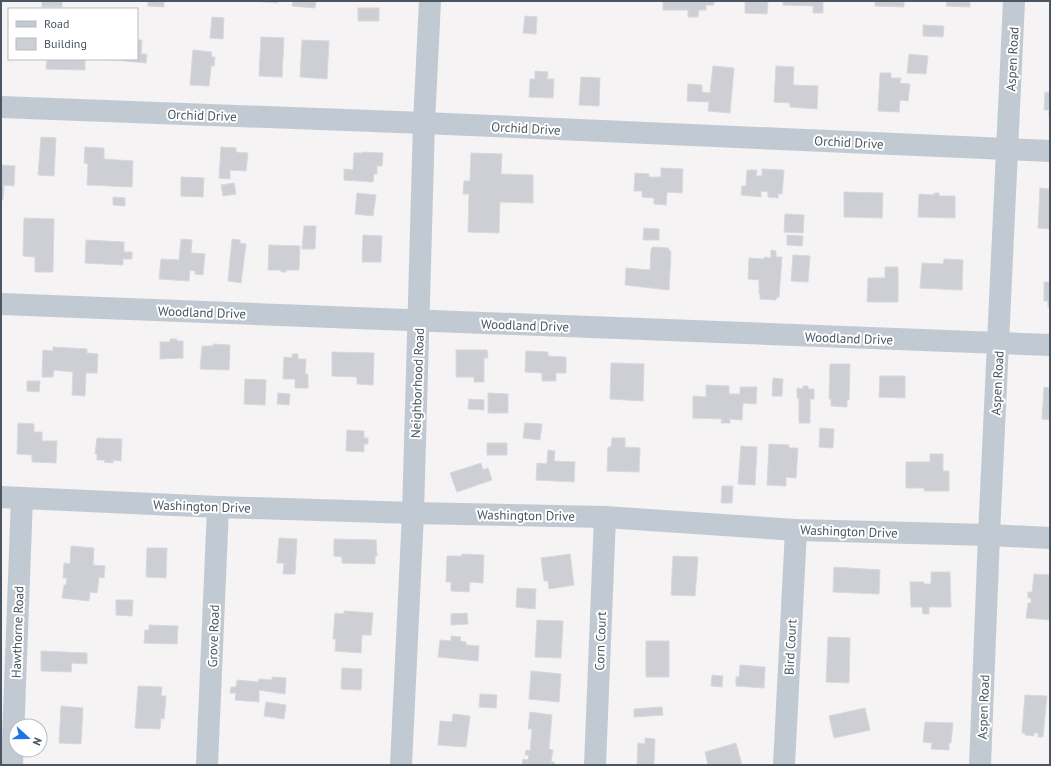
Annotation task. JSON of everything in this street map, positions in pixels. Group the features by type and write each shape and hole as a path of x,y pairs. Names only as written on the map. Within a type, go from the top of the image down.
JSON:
{"street":[{"name":"Neighborhood Road","path":"401,765 413,513 424,123 430,1"},
{"name":"Aspen Road","path":"980,765 989,534 1014,1"},
{"name":"Orchid Drive","path":"1,107 424,123 1050,151"},
{"name":"Woodland Drive","path":"1,304 1050,346"},
{"name":"Washington Drive","path":"1,497 218,507 413,513 605,516 796,530 989,534 1050,538"},
{"name":"Hawthorne Road","path":"12,765 22,498"},
{"name":"Grove Road","path":"207,765 218,507"},
{"name":"Corn Court","path":"595,765 605,516"},
{"name":"Bird Court","path":"784,765 796,530"}],"building":[{"path":"42,1 62,1 62,7 42,7"},
{"path":"148,1 164,1 164,7 148,6"},
{"path":"251,1 278,1 278,3"},
{"path":"293,1 316,1 315,8 292,6"},
{"path":"663,1 714,1 714,5 706,5 706,10 699,10 698,17 688,17 688,10 663,10"},
{"path":"745,1 768,1 767,14 745,13"},
{"path":"783,1 823,1 823,13 813,13 813,6 783,5"},
{"path":"875,1 904,1 904,7 875,6"},
{"path":"947,1 970,1 970,7 946,6"},
{"path":"358,8 379,8 379,21 358,21"},
{"path":"525,16 537,17 536,34 523,33"},
{"path":"212,17 224,18 223,39 210,38"},
{"path":"923,25 944,26 943,37 923,36"},
{"path":"261,37 284,38 282,77 259,76"},
{"path":"138,40 142,40 141,54 147,54 146,63 115,60 138,60"},
{"path":"302,40 329,41 327,79 300,77"},
{"path":"193,50 212,52 211,57 215,57 214,66 211,66 209,86 190,85"},
{"path":"909,54 928,56 926,74 907,73"},
{"path":"47,60 85,60 85,70 46,69"},
{"path":"713,66 734,68 730,113 708,111 709,102 687,101 688,84 702,85 702,92 710,93"},
{"path":"776,66 794,67 793,85 818,86 817,109 790,107 790,103 774,102"},
{"path":"535,71 548,72 547,79 554,79 553,98 529,97 530,79 535,79"},
{"path":"880,73 891,73 891,78 901,78 900,83 910,84 908,101 900,100 899,112 878,111"},
{"path":"581,77 600,78 599,106 579,105"},
{"path":"1045,92 1050,93 1050,118 1049,110 1044,110"},
{"path":"41,137 56,138 54,176 38,175"},
{"path":"85,147 104,148 104,159 133,161 132,187 87,185 88,164 84,163"},
{"path":"221,147 236,148 236,152 248,153 246,171 230,170 230,179 219,178"},
{"path":"354,153 383,153 382,166 377,166 377,174 374,174 373,182 344,180 344,169 353,170"},
{"path":"471,153 502,154 501,174 533,175 533,203 500,202 499,233 468,232 469,194 463,194 464,181 470,181"},
{"path":"1,165 15,166 14,186 4,185 3,200 1,200"},
{"path":"661,168 683,169 682,193 667,192 666,205 654,204 654,198 642,197 642,191 634,191 635,173 649,174 649,177 661,177"},
{"path":"762,169 784,170 782,194 778,194 778,198 768,197 768,192 761,191 761,197 741,195 742,186 746,186 747,170 757,170 756,176 762,176"},
{"path":"181,177 204,178 203,197 181,196"},
{"path":"234,183 236,194 223,196 221,185"},
{"path":"1040,188 1050,189 1050,229 1038,228"},
{"path":"844,192 883,193 882,218 844,217"},
{"path":"357,193 376,195 373,216 355,214"},
{"path":"934,193 939,193 939,196 955,196 955,218 918,217 919,194 934,195"},
{"path":"113,197 125,198 125,206 113,205"},
{"path":"785,214 804,215 803,233 784,232"},
{"path":"24,218 54,219 53,272 35,272 35,257 23,256"},
{"path":"304,226 316,226 315,249 302,249"},
{"path":"644,228 659,229 659,240 643,240"},
{"path":"363,235 382,236 381,262 362,262"},
{"path":"787,235 803,236 802,246 787,245"},
{"path":"181,239 192,240 191,253 205,254 203,275 195,274 195,271 190,270 189,281 159,279 161,259 179,260"},
{"path":"232,239 240,240 240,243 246,244 241,283 228,281"},
{"path":"86,240 124,242 124,252 132,252 132,259 123,259 123,265 85,263"},
{"path":"269,245 300,246 299,270 286,270 286,272 281,272 281,270 268,270"},
{"path":"653,247 668,248 671,252 669,290 625,285 626,268 650,270 651,249"},
{"path":"771,250 776,251 776,257 782,257 779,297 777,297 776,300 760,299 759,280 748,279 749,258 771,258"},
{"path":"793,255 810,256 808,282 791,281"},
{"path":"944,259 963,260 962,290 920,288 922,263 943,264"},
{"path":"885,267 898,267 898,302 867,302 868,278 885,278"},
{"path":"1044,282 1050,282 1050,307 1048,307 1048,301 1044,301"},
{"path":"170,339 183,341 183,358 160,359 160,342 170,342"},
{"path":"213,344 230,345 229,370 200,369 202,346 213,346"},
{"path":"53,347 87,349 87,353 98,354 97,373 86,373 85,396 72,395 73,372 54,370 53,377 42,377 43,350 53,351"},
{"path":"456,350 487,350 488,358 484,358 484,382 474,382 474,377 456,377"},
{"path":"526,351 548,352 548,356 566,357 566,373 556,373 556,381 542,381 542,373 525,372"},
{"path":"332,352 374,353 373,385 357,384 357,377 332,376"},
{"path":"292,354 298,354 298,359 306,359 305,374 308,374 308,388 295,388 295,379 283,379 284,357 292,358"},
{"path":"611,363 644,364 643,401 610,399"},
{"path":"830,364 850,364 849,400 847,400 847,407 831,406 831,399 829,399"},
{"path":"880,376 905,376 905,398 879,397"},
{"path":"773,378 783,379 782,396 772,396"},
{"path":"245,379 266,380 265,405 244,404"},
{"path":"27,381 40,381 39,392 27,391"},
{"path":"706,385 729,386 729,394 740,394 740,387 757,387 756,404 743,403 742,420 730,419 730,423 721,423 722,419 693,418 693,396 706,397"},
{"path":"803,386 808,386 808,389 814,389 814,399 810,399 810,423 799,423 799,398 797,398 797,388 803,389"},
{"path":"1044,387 1050,388 1050,420 1042,419"},
{"path":"278,393 290,394 289,405 277,404"},
{"path":"488,393 508,394 508,413 488,413"},
{"path":"469,399 484,400 484,410 468,409"},
{"path":"18,423 34,424 34,432 42,432 42,441 57,441 56,463 32,462 32,455 17,454"},
{"path":"525,423 542,424 540,440 523,438"},
{"path":"820,428 834,429 833,448 819,447"},
{"path":"347,430 364,431 364,438 368,438 368,444 364,444 364,452 346,451"},
{"path":"97,438 122,439 121,461 113,460 113,463 104,462 105,460 97,460 97,454 95,454"},
{"path":"612,438 625,438 625,447 640,448 639,472 607,471 608,447 611,447"},
{"path":"487,443 507,443 507,455 487,455"},
{"path":"769,444 789,445 789,448 798,448 796,478 786,477 786,486 767,485"},
{"path":"741,446 757,447 755,485 738,484"},
{"path":"548,450 555,451 554,461 575,462 574,482 536,480 537,463 547,464"},
{"path":"930,454 943,454 943,471 949,471 949,491 924,491 924,488 906,488 906,462 930,462"},
{"path":"481,463 483,470 488,468 492,480 457,492 450,473"},
{"path":"722,486 733,486 732,503 721,503"},
{"path":"279,538 297,539 295,574 283,574 284,563 277,563"},
{"path":"334,539 376,540 377,556 375,556 375,564 342,563 342,557 334,556"},
{"path":"71,546 94,548 93,565 105,566 104,578 99,577 97,593 90,592 89,601 62,598 64,585 66,585 67,578 63,578 64,563 70,564"},
{"path":"147,548 167,548 166,578 146,577"},
{"path":"462,554 484,555 483,583 470,582 469,592 451,591 451,582 446,582 447,556 462,556"},
{"path":"570,554 574,585 549,589 548,581 544,581 541,558"},
{"path":"673,556 698,557 695,596 671,595"},
{"path":"834,567 880,570 879,594 833,592"},
{"path":"931,572 950,572 951,607 929,607 929,614 923,614 922,607 911,607 910,582 924,582 924,584 931,584"},
{"path":"1034,574 1050,575 1050,620 1026,618 1028,603 1031,603 1031,598 1028,598 1028,592 1032,592"},
{"path":"517,588 536,589 535,609 516,607"},
{"path":"116,600 133,600 132,616 116,615"},
{"path":"344,611 373,613 371,635 362,635 361,653 335,651 336,639 333,639 335,613 344,614"},
{"path":"467,613 468,624 451,625 451,614"},
{"path":"537,620 563,621 561,658 535,657"},
{"path":"149,625 178,626 177,644 144,643 145,630 149,630"},
{"path":"451,636 461,637 460,641 466,642 466,645 479,646 478,661 438,657 440,640 451,641"},
{"path":"828,637 850,638 849,683 826,682"},
{"path":"646,641 669,641 669,677 646,677"},
{"path":"41,651 87,653 87,664 72,663 71,672 41,671"},
{"path":"740,665 765,667 764,688 736,686 736,677 739,677"},
{"path":"342,668 362,669 361,690 341,689"},
{"path":"531,671 561,674 559,702 529,699"},
{"path":"712,675 723,676 722,687 711,686"},
{"path":"272,677 286,678 285,694 259,690 259,702 235,700 236,693 230,693 231,687 236,687 237,680 258,682 259,679 272,680"},
{"path":"138,686 162,687 161,696 166,696 164,719 161,718 160,729 135,728"},
{"path":"480,694 497,695 496,708 479,707"},
{"path":"1025,695 1047,696 1043,737 1038,737 1038,733 1034,733 1034,736 1025,735 1025,733 1022,733"},
{"path":"266,702 286,705 284,719 264,716"},
{"path":"61,706 83,708 81,744 59,743"},
{"path":"662,707 663,715 634,717 634,709"},
{"path":"865,708 870,730 834,738 829,716"},
{"path":"530,712 552,715 549,749 553,750 551,762 555,762 554,765 522,765 523,759 528,760 529,755 525,755 526,750 530,751 532,729 528,729"},
{"path":"453,714 470,716 466,747 438,745 440,721 452,722"},
{"path":"925,722 953,723 949,750 931,749 932,743 923,742"},
{"path":"645,738 655,739 654,765 637,765 638,743 645,744"},
{"path":"736,743 742,765 708,765 705,752"}]}
